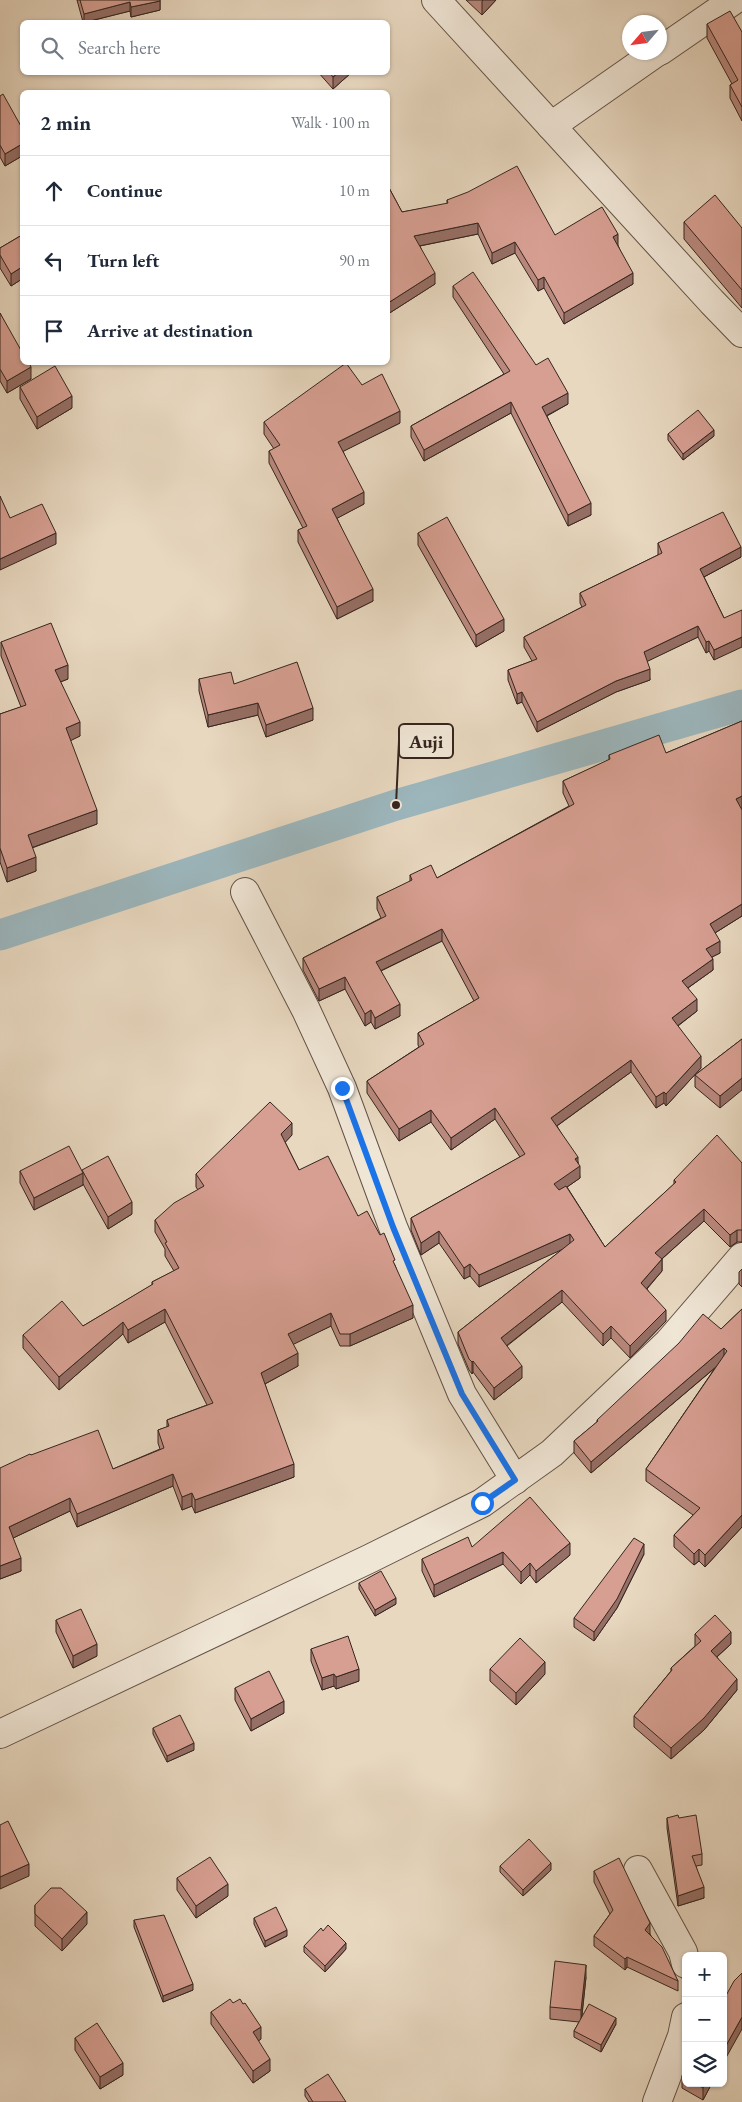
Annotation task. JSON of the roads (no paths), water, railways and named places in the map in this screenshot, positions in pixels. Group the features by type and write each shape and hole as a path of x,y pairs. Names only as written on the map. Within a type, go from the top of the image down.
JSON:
{"street":[{"path":"436,0 742,333"},
{"path":"667,46 734,0"},
{"path":"551,126 646,60"},
{"path":"245,892 306,1010 342,1088 393,1227 462,1394 515,1480"},
{"path":"0,1734 387,1551 482,1503 552,1453 668,1343 742,1257"},
{"path":"638,1870 684,1952"},
{"path":"657,2102 682,2036"}],"waterway":[{"path":"0,935 396,805 742,705"}],"place":[{"name":"Auji","path":"396,805"}]}
